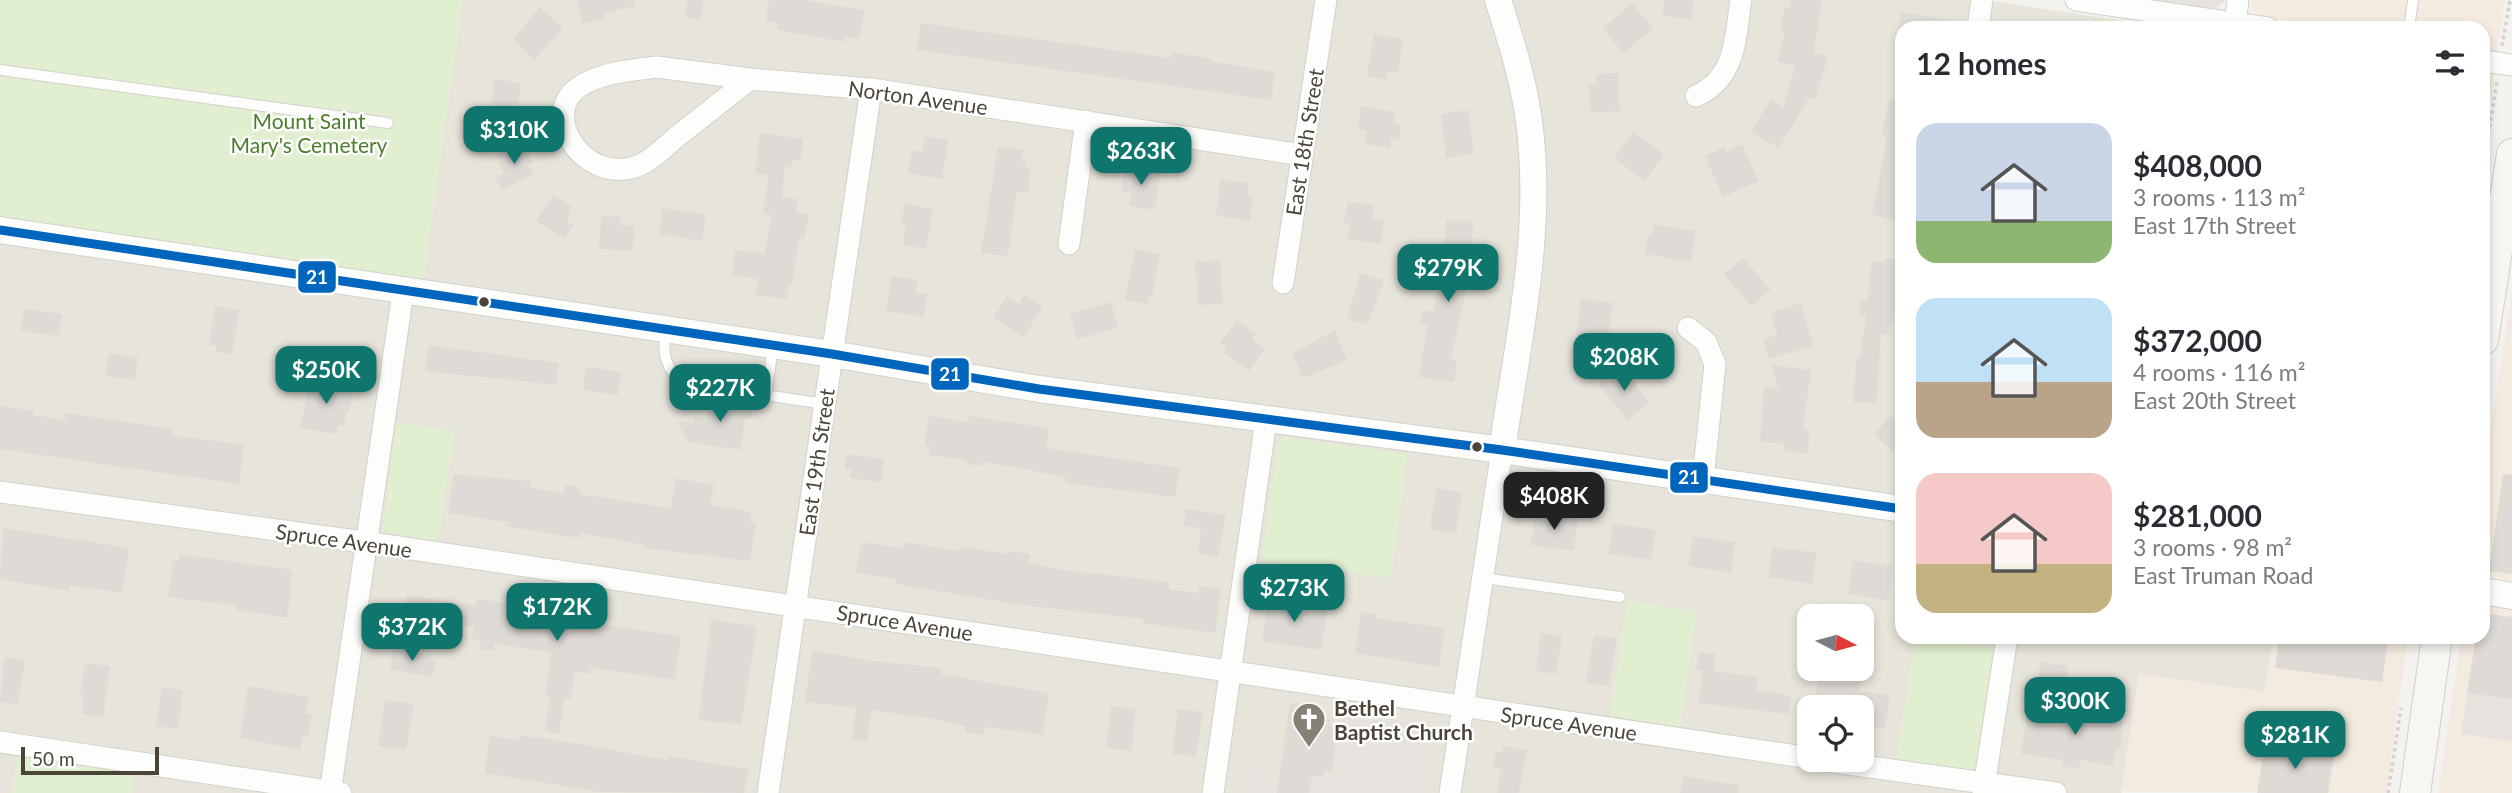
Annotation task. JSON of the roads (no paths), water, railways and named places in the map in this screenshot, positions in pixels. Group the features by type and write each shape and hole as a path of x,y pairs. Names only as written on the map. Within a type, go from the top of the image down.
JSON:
{"main road":[{"path":"2490,298 2508,202 2512,154"},
{"path":"2415,793 2436,644"}],"street":[{"name":"East 18th Street","path":"1283,283 1326,0"},
{"path":"1450,793 1529,265 1534,212 1528,116 1516,55 1497,0"},
{"path":"1696,96 1715,86 1726,74 1731,61 1741,0"},
{"path":"1979,21 1982,0"},
{"path":"2076,0 2221,21"},
{"path":"2235,21 2238,0"},
{"path":"2490,62 2512,65"},
{"name":"Norton Avenue","path":"750,79 644,163 619,170 603,169 576,149 567,134 566,103 574,91 623,71 657,67 750,79 871,89 1301,155"},
{"name":"East 19th Street","path":"768,793 871,89"},
{"path":"1069,244 1086,121"},
{"path":"0,230 832,354 1040,389 1502,450 1895,508"},
{"path":"0,742 334,792 403,292"},
{"path":"1688,328 1706,342 1715,364 1703,478"},
{"path":"1213,793 1266,420"},
{"name":"Spruce Avenue","path":"0,492 367,542 1797,756"},
{"path":"2490,592 2512,596"},
{"path":"1983,788 2006,644"},
{"path":"1874,769 1983,788 2056,793"}],"lane":[{"path":"2410,21 2413,0"},
{"path":"0,70 388,123"},
{"path":"665,330 663,356 670,371 684,383 825,404"},
{"path":"766,396 773,346"},
{"path":"1483,578 1620,597"}],"place":[{"name":"Bethel Baptist Church","path":"1309,749"}],"park label":[{"name":"Mount Saint Mary's Cemetery","path":"309,132"}]}
